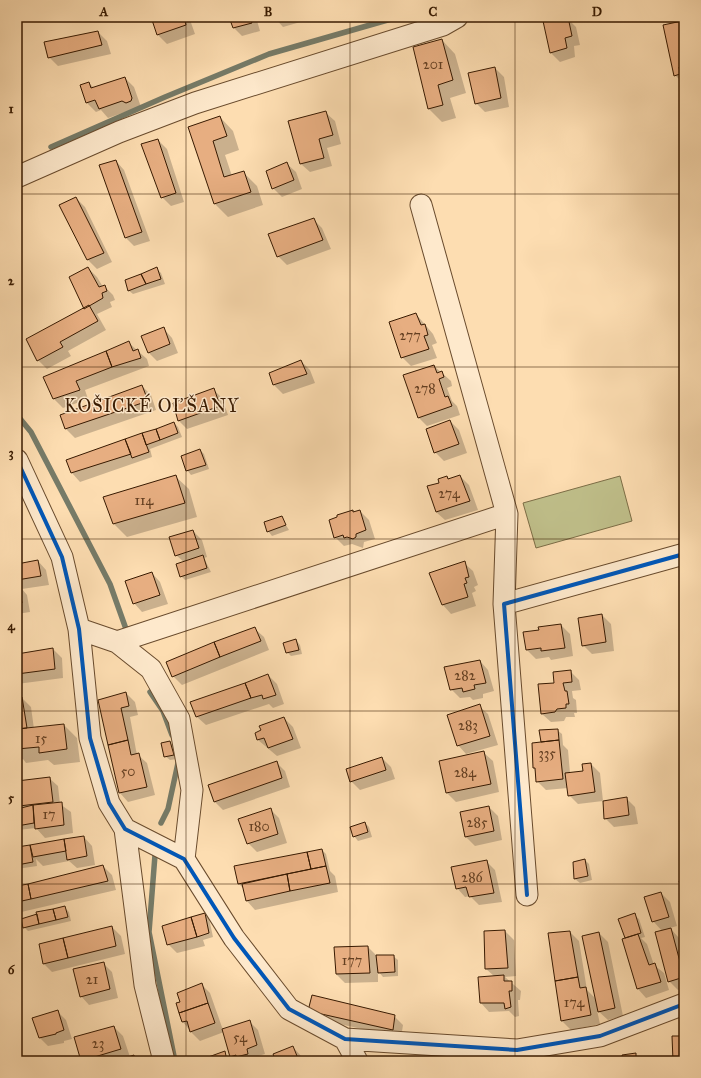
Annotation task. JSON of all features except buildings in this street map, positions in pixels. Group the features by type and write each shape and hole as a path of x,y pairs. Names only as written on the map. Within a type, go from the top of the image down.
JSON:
{"street":[{"path":"17,177 119,132 195,103 443,25 457,17"},
{"path":"421,205 507,514 504,604 526,895"},
{"path":"17,460 62,557 79,629 90,738 109,803 125,829 145,985 164,1061"},
{"path":"117,642 507,514"},
{"path":"504,604 684,554"},
{"path":"79,629 117,642 150,669 178,719 192,790 184,859"},
{"path":"125,829 184,859 234,938 289,1009 345,1039 517,1050 600,1036 684,1004"},
{"path":"345,1039 357,1061"}],"green space":[{"path":"620,476 632,521 536,548 523,503"}],"waterway":[{"path":"51,147 165,97 269,54 398,17"},
{"path":"17,415 31,432 110,584 126,629"},
{"path":"150,692 163,711 172,735"},
{"path":"161,823 168,809 178,763"},
{"path":"155,855 149,932 175,1061"}],"cycle path":[{"path":"17,460 62,557 79,629 90,738 109,803 125,829 184,859 234,938 289,1009 345,1039 517,1050 600,1036 684,1004"},
{"path":"527,895 504,604 684,554"}],"district":[{"name":"KOŠICKÉ OĽŠANY","path":"152,406"}]}
